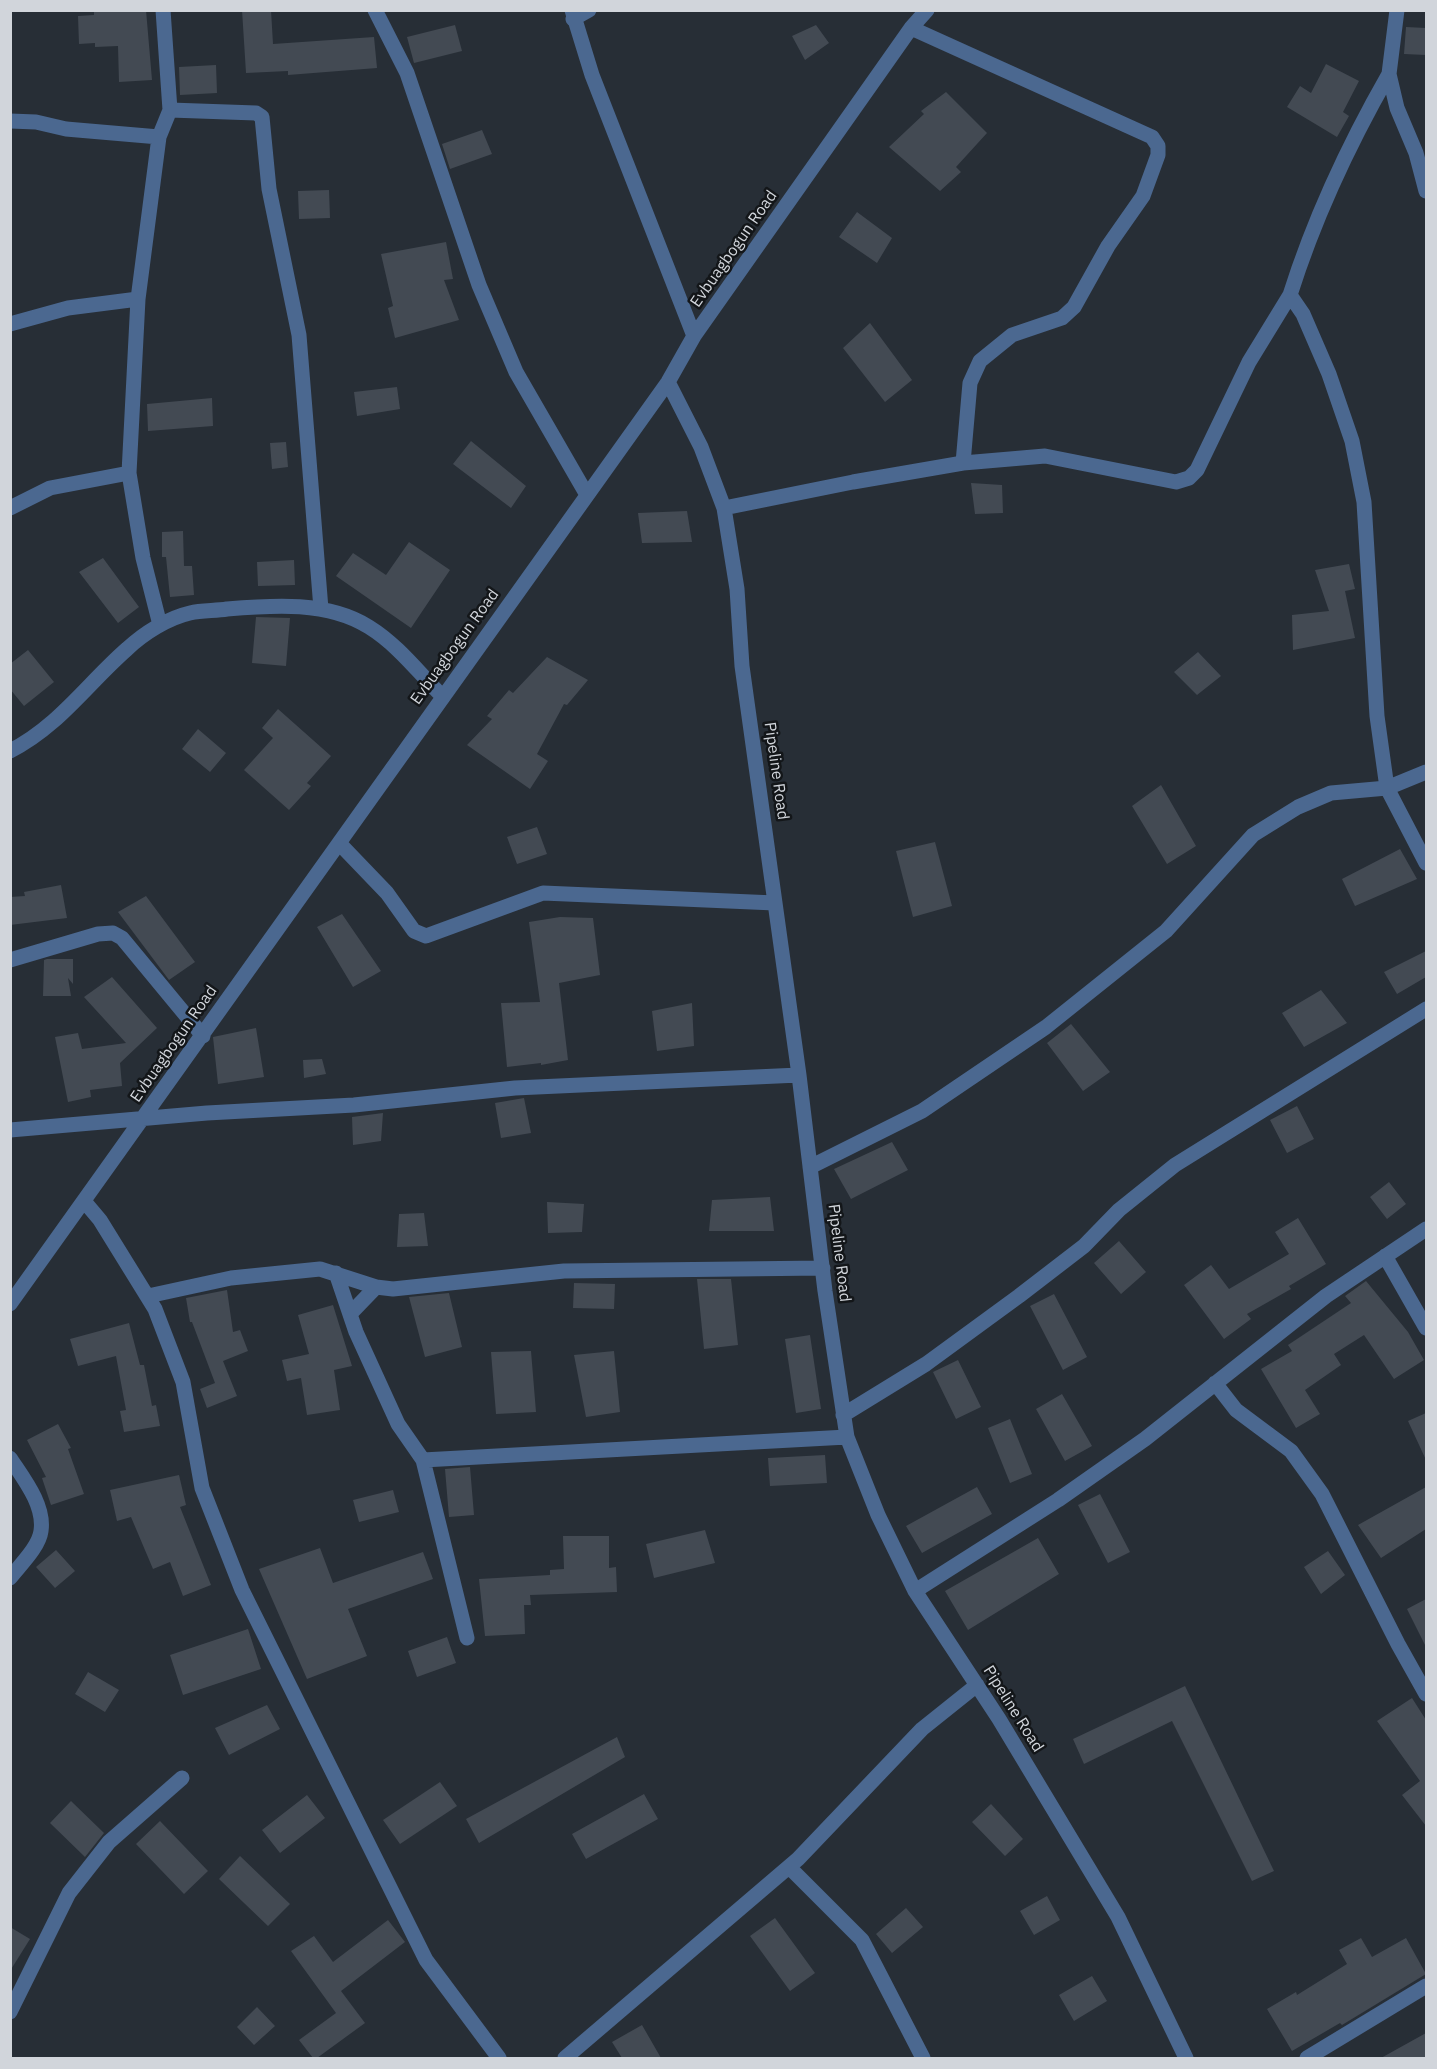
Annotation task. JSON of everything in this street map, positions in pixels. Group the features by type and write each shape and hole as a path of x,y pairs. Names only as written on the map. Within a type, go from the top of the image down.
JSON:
{"street":[{"path":"160,625 143,558 129,473 138,299 159,137 170,110 163,10"},
{"path":"375,10 406,73 479,285 516,372 587,495"},
{"path":"590,10 573,15 592,75 694,336"},
{"name":"Evbuagbogun Road","path":"10,1304 668,382 694,336 911,28 927,10"},
{"path":"1397,10 1389,74 1397,108 1416,153 1426,191"},
{"path":"911,28 1152,137 1158,146 1158,155 1143,196 1108,246 1074,307 1062,318 1012,335 980,361 970,382 963,463"},
{"path":"724,508 963,463 1045,456 1176,482 1189,478 1197,470 1249,362 1290,295 1300,260 1361,123 1389,74"},
{"path":"170,110 256,113 262,117 269,189 300,335 321,609"},
{"path":"10,121 36,122 66,129 159,137"},
{"path":"1290,295 1303,314 1329,374 1352,441 1364,502 1377,716 1387,788 1426,863"},
{"path":"10,324 68,308 138,299"},
{"name":"Pipeline Road","path":"668,382 701,447 724,508 737,590 742,666 847,1437 878,1515 915,1591 977,1685 1118,1917 1186,2058"},
{"path":"10,508 50,488 129,473"},
{"path":"10,751 70,708 128,648 160,625 190,613 267,606 321,609 368,626 392,645 442,696"},
{"path":"810,1167 922,1111 1046,1027 1166,931 1253,836 1298,807 1331,793 1387,788 1426,772"},
{"path":"339,843 387,893 414,932 426,936 543,893 775,903"},
{"path":"10,960 98,933 113,933 122,938 202,1036"},
{"path":"843,1415 926,1365 1019,1296 1084,1246 1119,1210 1174,1166 1426,1009"},
{"path":"10,1130 207,1113 354,1105 515,1088 799,1075"},
{"path":"84,1201 100,1220 156,1309 183,1382 202,1488 242,1590 426,1960 499,2058"},
{"path":"915,1591 1058,1500 1145,1439 1326,1296 1426,1229"},
{"path":"1385,1256 1426,1328"},
{"path":"147,1296 231,1278 320,1269 376,1287 424,1286 564,1271 823,1268"},
{"path":"336,1273 350,1314 398,1424 423,1460 467,1638"},
{"path":"350,1314 376,1287"},
{"path":"1215,1383 1236,1410 1291,1450 1322,1494 1426,1694"},
{"path":"423,1460 847,1437"},
{"path":"10,1458 30,1489 39,1510 42,1531 31,1551 10,1578"},
{"path":"565,2058 789,1867 922,1729 977,1685"},
{"path":"10,2012 69,1893 109,1842 182,1778"},
{"path":"789,1867 862,1940 922,2058"},
{"path":"1307,2058 1426,1986"}],"building":[{"path":"94,10 146,10 152,80 119,82 118,46 95,47 95,43 79,44 78,16 94,15"},
{"path":"242,10 271,10 273,44 374,37 377,68 288,75 288,71 246,73"},
{"path":"455,25 462,51 414,63 407,37"},
{"path":"816,25 829,43 805,60 792,36"},
{"path":"1406,27 1426,28 1426,55 1404,54"},
{"path":"1326,64 1359,81 1343,112 1349,116 1337,137 1287,107 1300,86 1311,93"},
{"path":"216,65 217,93 180,95 179,67"},
{"path":"946,92 987,133 956,167 961,172 940,191 889,147 924,114 921,111"},
{"path":"482,130 492,154 450,169 442,144"},
{"path":"329,190 330,218 299,219 298,191"},
{"path":"857,212 892,238 877,263 839,237"},
{"path":"446,242 453,279 444,280 459,320 395,338 388,308 393,306 381,254"},
{"path":"870,323 912,380 885,402 843,348"},
{"path":"397,387 400,409 357,416 354,392"},
{"path":"212,398 213,426 148,431 147,404"},
{"path":"471,441 526,486 511,508 453,464"},
{"path":"286,442 288,467 272,469 270,443"},
{"path":"971,483 1002,485 1003,513 975,514"},
{"path":"687,511 692,542 642,543 638,513"},
{"path":"183,531 184,566 192,566 194,595 170,597 166,557 162,557 162,532"},
{"path":"409,542 450,570 411,628 336,576 353,553 386,575"},
{"path":"103,558 139,607 118,623 79,572"},
{"path":"294,560 295,585 258,586 257,562"},
{"path":"1349,564 1355,589 1345,591 1355,638 1293,650 1292,615 1329,611 1315,570"},
{"path":"256,617 290,618 286,666 252,663"},
{"path":"28,650 54,682 24,706 10,689 10,664"},
{"path":"1198,652 1221,676 1197,695 1174,672"},
{"path":"547,657 588,680 567,705 564,704 537,754 548,761 530,789 467,745 492,719 487,716 509,690 513,693"},
{"path":"278,709 331,756 307,783 311,786 289,810 244,770 273,738 262,728"},
{"path":"198,729 226,753 210,772 182,749"},
{"path":"1161,785 1196,846 1167,864 1132,806"},
{"path":"537,827 547,854 517,864 507,837"},
{"path":"935,842 952,906 913,917 896,851"},
{"path":"1400,849 1417,879 1355,906 1342,879"},
{"path":"61,885 67,918 10,925 10,897 25,896 24,892"},
{"path":"146,896 195,962 169,980 118,912"},
{"path":"342,914 381,971 353,987 317,927"},
{"path":"560,917 593,918 600,975 559,983 568,1060 541,1065 541,1063 507,1067 501,1003 540,1002 529,922"},
{"path":"1426,951 1426,977 1397,994 1384,972"},
{"path":"73,959 73,984 68,978 71,996 43,996 44,960"},
{"path":"112,977 157,1028 120,1063 122,1086 90,1090 91,1097 68,1102 55,1037 78,1033 82,1049 126,1043 84,997"},
{"path":"1321,990 1347,1023 1304,1047 1282,1013"},
{"path":"692,1003 694,1046 657,1051 652,1011"},
{"path":"1071,1024 1110,1072 1083,1091 1047,1043"},
{"path":"256,1028 264,1077 218,1084 213,1037"},
{"path":"322,1059 326,1074 304,1078 303,1060"},
{"path":"524,1098 531,1133 501,1138 495,1103"},
{"path":"1297,1106 1314,1139 1287,1153 1270,1120"},
{"path":"383,1113 381,1141 353,1145 352,1117"},
{"path":"892,1142 908,1170 851,1199 834,1169"},
{"path":"1389,1182 1406,1204 1387,1219 1370,1197"},
{"path":"770,1197 774,1231 709,1231 712,1200"},
{"path":"547,1202 584,1204 582,1232 548,1233"},
{"path":"424,1213 428,1246 397,1247 399,1214"},
{"path":"1298,1218 1326,1264 1289,1286 1291,1289 1247,1314 1251,1319 1224,1339 1184,1285 1211,1265 1229,1289 1289,1254 1275,1232"},
{"path":"1119,1241 1146,1272 1121,1294 1094,1263"},
{"path":"697,1279 731,1279 738,1345 704,1349"},
{"path":"1366,1281 1408,1332 1424,1360 1394,1379 1364,1335 1334,1354 1341,1365 1305,1390 1320,1414 1296,1428 1261,1369 1292,1351 1288,1345 1351,1303 1345,1296"},
{"path":"574,1283 615,1284 614,1309 573,1308"},
{"path":"227,1290 233,1332 240,1330 248,1351 223,1361 237,1396 207,1408 200,1389 215,1383 192,1322 190,1322 186,1298"},
{"path":"449,1293 462,1347 425,1357 409,1297"},
{"path":"1054,1294 1087,1357 1063,1370 1030,1306"},
{"path":"333,1305 352,1366 334,1370 340,1410 307,1415 301,1378 287,1381 282,1360 309,1354 298,1315"},
{"path":"129,1323 140,1365 144,1365 152,1406 156,1405 160,1426 124,1432 120,1411 126,1410 116,1356 78,1366 70,1339"},
{"path":"810,1335 821,1409 796,1413 785,1339"},
{"path":"531,1351 536,1412 496,1414 491,1352"},
{"path":"614,1351 620,1412 586,1417 574,1355"},
{"path":"958,1360 981,1407 956,1419 933,1372"},
{"path":"1062,1394 1092,1446 1065,1461 1036,1409"},
{"path":"1426,1413 1426,1460 1408,1421"},
{"path":"1010,1419 1032,1474 1010,1483 988,1428"},
{"path":"58,1424 71,1448 68,1449 84,1494 51,1505 42,1478 46,1477 27,1440"},
{"path":"825,1455 827,1483 770,1486 768,1458"},
{"path":"470,1467 474,1515 449,1517 445,1469"},
{"path":"179,1475 186,1505 180,1507 211,1585 183,1596 170,1562 153,1569 131,1517 117,1521 110,1490"},
{"path":"977,1487 992,1514 922,1553 906,1526"},
{"path":"1426,1487 1426,1529 1381,1558 1358,1525"},
{"path":"393,1490 399,1512 359,1522 353,1500"},
{"path":"1100,1494 1130,1552 1108,1563 1078,1505"},
{"path":"705,1530 715,1563 654,1578 646,1544"},
{"path":"563,1536 609,1536 609,1568 616,1567 617,1592 530,1595 531,1605 524,1605 525,1634 485,1636 479,1579 550,1575 550,1570 564,1569"},
{"path":"1038,1538 1059,1574 968,1630 945,1591"},
{"path":"320,1548 333,1583 423,1552 433,1579 348,1609 367,1656 307,1679 259,1569"},
{"path":"56,1550 75,1571 55,1588 36,1567"},
{"path":"1328,1551 1345,1575 1321,1594 1304,1567"},
{"path":"1426,1599 1426,1647 1407,1609"},
{"path":"248,1629 261,1669 183,1695 170,1655"},
{"path":"447,1637 456,1663 417,1677 408,1651"},
{"path":"88,1672 119,1690 105,1712 75,1694"},
{"path":"1185,1686 1274,1871 1252,1881 1172,1721 1084,1764 1073,1739"},
{"path":"1412,1698 1426,1720 1426,1826 1402,1795 1420,1781 1377,1721"},
{"path":"267,1705 280,1729 229,1755 215,1728"},
{"path":"617,1737 625,1757 479,1843 466,1819"},
{"path":"440,1782 457,1806 400,1844 383,1820"},
{"path":"644,1794 658,1819 586,1859 572,1834"},
{"path":"307,1795 325,1818 280,1853 262,1830"},
{"path":"71,1801 104,1833 85,1857 50,1823"},
{"path":"991,1804 1023,1839 1005,1856 972,1822"},
{"path":"160,1821 208,1871 184,1894 136,1844"},
{"path":"240,1856 290,1904 268,1926 219,1879"},
{"path":"1047,1896 1060,1920 1034,1935 1020,1911"},
{"path":"906,1908 923,1927 892,1953 876,1934"},
{"path":"775,1918 815,1973 790,1991 750,1936"},
{"path":"388,1920 405,1942 341,1991 365,2023 317,2058 313,2058 299,2040 336,2013 291,1951 314,1936 333,1962"},
{"path":"10,1927 30,1939 10,1971"},
{"path":"1361,1938 1372,1957 1406,1938 1426,1974 1342,2025 1340,2023 1292,2051 1267,2009 1296,1992 1297,1995 1347,1964 1339,1950"},
{"path":"1092,1976 1107,2001 1074,2021 1059,1995"},
{"path":"257,2007 275,2026 254,2045 237,2027"},
{"path":"642,2025 661,2058 622,2058 612,2042"},
{"path":"1426,2033 1426,2058 1381,2058"}]}
